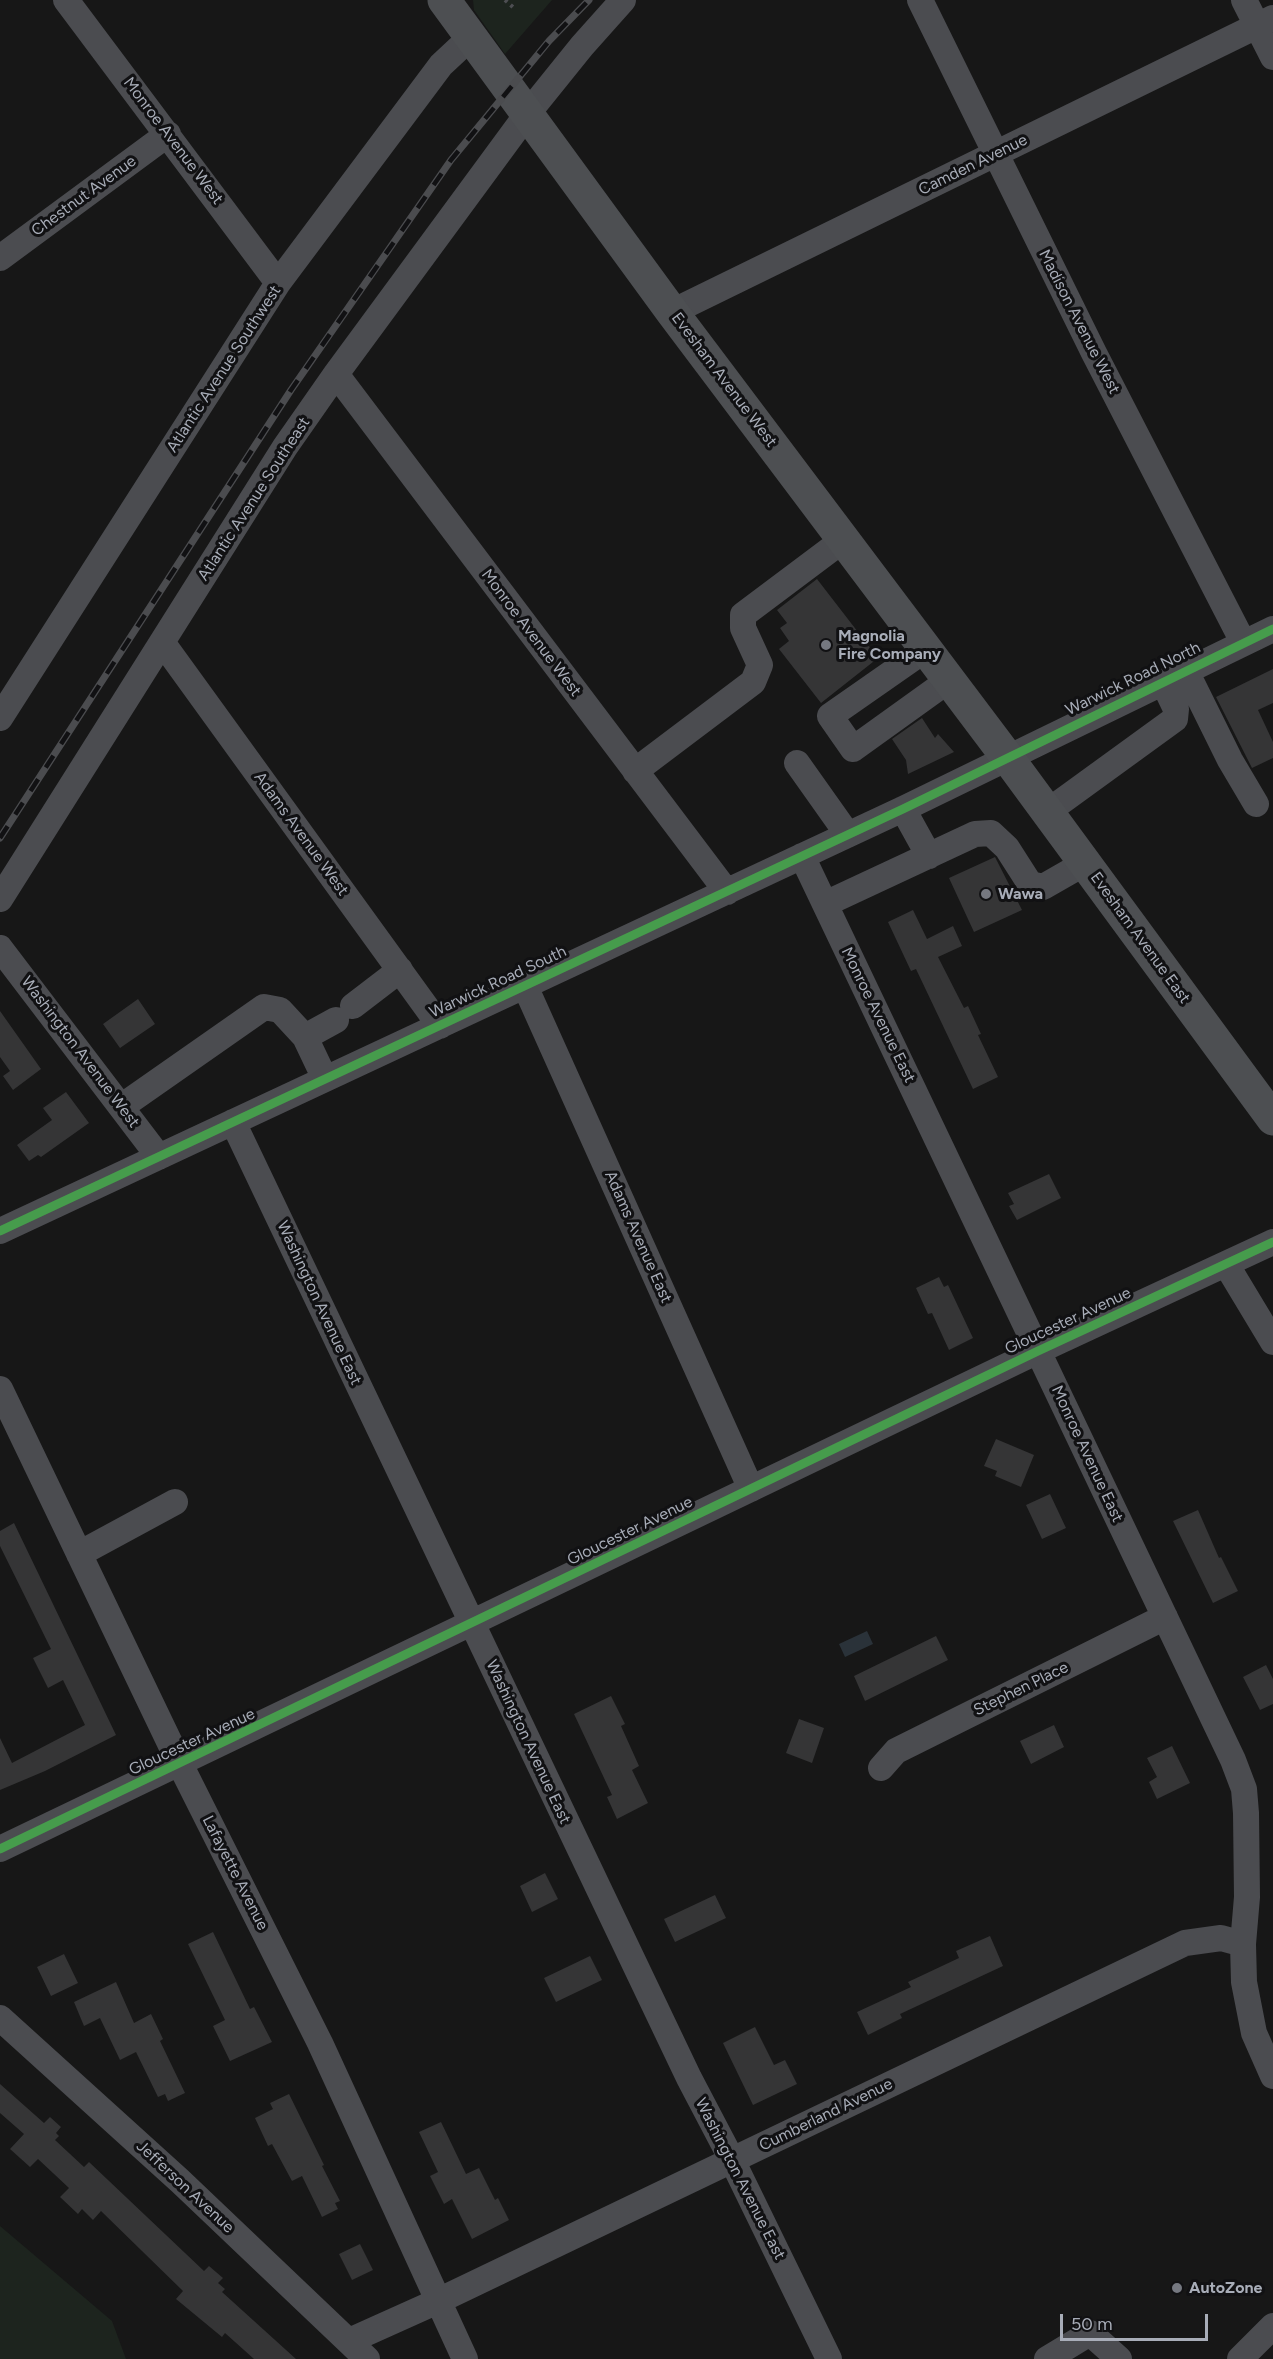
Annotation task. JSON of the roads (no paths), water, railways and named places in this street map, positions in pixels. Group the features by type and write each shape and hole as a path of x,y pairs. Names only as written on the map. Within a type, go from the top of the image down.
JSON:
{"main road":[{"name":"Evesham Avenue West","path":"447,1 672,312 1007,758"},
{"name":"Evesham Avenue East","path":"1007,758 1273,1119"}],"street":[{"name":"Monroe Avenue West","path":"66,0 279,283"},
{"name":"Atlantic Avenue Southeast","path":"0,899 285,447 528,113 623,0"},
{"name":"Madison Avenue West","path":"920,0 1094,353 1243,642"},
{"path":"1244,0 1265,22 1273,57"},
{"name":"Camden Avenue","path":"672,312 1265,22"},
{"name":"Atlantic Avenue Southwest","path":"0,718 279,283 441,65 471,37"},
{"name":"Chestnut Avenue","path":"0,258 168,134"},
{"name":"Monroe Avenue West","path":"336,374 727,892"},
{"path":"635,771 753,682 760,665 743,628 743,615 843,540"},
{"name":"Warwick Road North","path":"1007,758 1273,629"},
{"name":"Adams Avenue West","path":"162,642 440,1026"},
{"path":"926,649 830,716 853,748 949,680"},
{"path":"1186,671 1230,760 1256,804"},
{"path":"1047,812 1175,719 1176,709 1163,682"},
{"name":"Warwick Road South","path":"0,1231 727,892 1007,758"},
{"path":"797,762 848,835"},
{"path":"903,809 929,856"},
{"path":"825,904 975,834 991,833 1007,848 1029,884 1043,887 1085,863"},
{"name":"Monroe Avenue East","path":"802,856 1233,1760 1244,1789 1246,1897 1243,1944 1244,1982 1254,2033 1273,2076"},
{"name":"Washington Avenue West","path":"0,948 159,1156"},
{"path":"305,1037 345,1013 400,970"},
{"name":"Adams Avenue East","path":"525,986 751,1489"},
{"path":"121,1107 264,1007 280,1010 305,1037 326,1079"},
{"name":"Washington Avenue East","path":"233,1122 688,2078 732,2160 829,2359"},
{"name":"Gloucester Avenue","path":"0,1849 1038,1351 1273,1242"},
{"path":"1226,1264 1263,1304 1273,1342"},
{"name":"Lafayette Avenue","path":"0,1389 180,1764 320,2043 465,2359"},
{"path":"79,1554 175,1502"},
{"name":"Stephen Place","path":"881,1768 896,1751 1165,1617"},
{"name":"Cumberland Avenue","path":"349,2341 438,2301 1185,1943 1221,1938 1243,1944"},
{"name":"Jefferson Avenue","path":"0,2018 180,2181 367,2359"},
{"path":"1240,2359 1273,2326"},
{"path":"1047,2359 1090,2333 1119,2359"}],"railway":[{"path":"0,838 291,390 451,160 549,41 589,0"}],"place":[{"name":"Magnolia Fire Company","path":"826,645"},
{"name":"Wawa","path":"986,894"},
{"name":"AutoZone","path":"1177,2288"}]}
